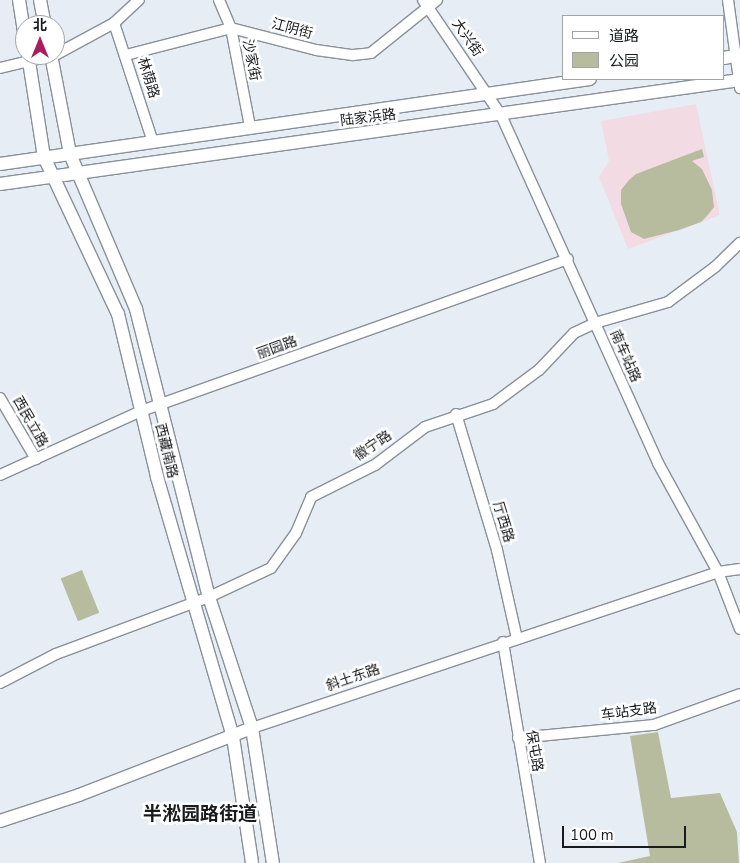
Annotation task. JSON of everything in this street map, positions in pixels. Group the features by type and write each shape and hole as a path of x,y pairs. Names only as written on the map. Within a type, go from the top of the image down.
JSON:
{"main road":[{"path":"19,0 22,15"},
{"path":"40,0 43,15"},
{"name":"西藏南路","path":"29,65 44,157 50,176 118,314 141,411 193,602 234,737 252,863"},
{"name":"西藏南路","path":"55,65 70,154 136,310 209,597 252,728 272,863"},
{"name":"陆家浜路","path":"0,164 582,80"},
{"name":"陆家浜路","path":"0,184 740,83"},
{"name":"斜土东路","path":"0,821 234,737 252,728"}],"street":[{"path":"65,49 114,23 139,0"},
{"name":"沙家街","path":"219,0 230,28 250,128"},
{"name":"江阴街","path":"126,55 230,28 316,50 353,55 371,53 425,3 437,0"},
{"path":"728,0 733,56 740,83"},
{"name":"大兴街","path":"425,3 489,92"},
{"name":"林荫路","path":"114,23 126,55 152,142"},
{"path":"0,68 15,63"},
{"name":"南车站路","path":"489,92 568,259 658,462 718,572 740,629"},
{"name":"徽宁路","path":"0,683 56,654 209,597 271,568 296,533 311,497 375,465 425,426 456,414 493,404 539,370 574,333 595,323 668,302 715,267 740,243"},
{"name":"丽园路","path":"0,475 141,411 568,259"},
{"name":"西民立路","path":"0,398 36,459"},
{"name":"厅西路","path":"456,414 497,550 517,639"},
{"name":"斜土东路","path":"252,728 503,642 718,572 740,569"},
{"name":"保屯路","path":"503,642 540,863"},
{"name":"车站支路","path":"518,738 654,725 740,694"}],"shaded area":[{"path":"696,104 720,215 628,249 599,177 609,161 601,121"}],"green space":[{"path":"702,149 704,157 692,161 702,169 712,190 714,207 707,216 701,222 644,239 631,232 621,204 621,190 629,180 636,174"},
{"path":"82,570 99,613 78,621 61,579"},
{"path":"658,732 671,798 720,793 737,832 739,863 618,863 650,856 630,736"}],"district":[{"name":"半淞园路街道","path":"200,815"}]}
